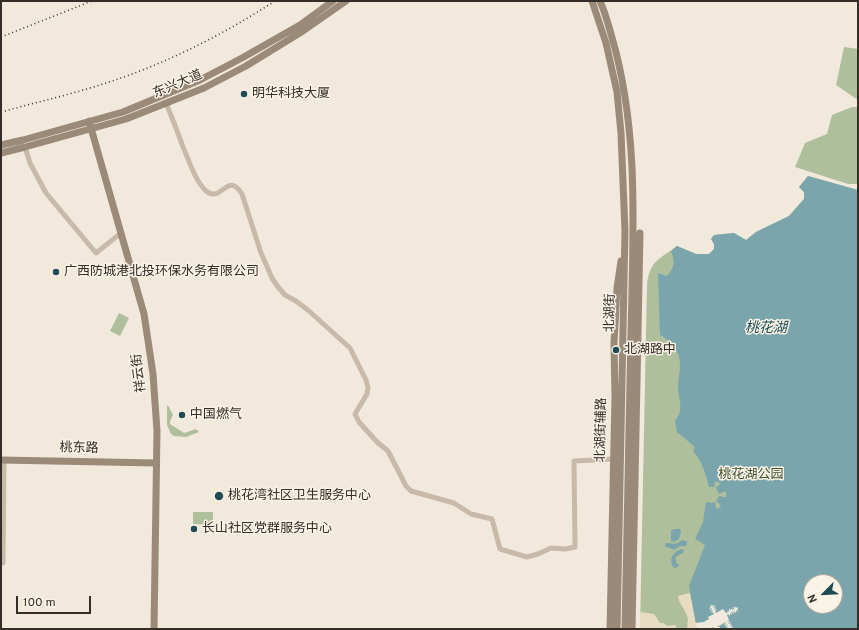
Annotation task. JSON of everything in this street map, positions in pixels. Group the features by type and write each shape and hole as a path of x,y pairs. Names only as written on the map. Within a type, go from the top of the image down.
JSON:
{"main road":[{"name":"东兴大道","path":"1,145 123,112 200,80 300,25 333,1"},
{"name":"东兴大道","path":"1,153 126,120 204,88 246,66 303,31 346,1"},
{"name":"北湖街","path":"592,1 606,43 617,92 621,133 625,231 617,432 617,629"},
{"name":"北湖街","path":"600,1 604,9 617,55 626,101 631,147 633,230 625,629"},
{"name":"祥云街","path":"89,121 144,314 153,374 157,431 154,629"},
{"path":"632,629 640,233"},
{"name":"北湖街辅路","path":"610,629 616,512 613,459 617,432"},
{"name":"桃东路","path":"3,460 156,463"}],"street":[{"path":"166,103 195,176 206,191 212,194 218,193 229,185 232,185 235,186 242,194 261,253 278,288 285,295 309,311 350,348 366,380 368,388 355,414 359,422 377,442 388,451 406,486 411,491 454,503 471,514 492,519 500,549 527,557 551,548 565,549 575,547 574,461 613,459"},
{"path":"25,147 30,163 46,193 96,253 120,233"},
{"path":"3,460 3,563"}],"green space":[{"path":"844,47 858,49 858,100 836,85"},
{"path":"852,107 858,107 858,184 848,184 795,167 805,143 827,134 832,115"},
{"name":"桃花湖","path":"808,176 858,190 858,629 640,629 648,276 653,265 661,257 677,246 696,254 709,254 714,249 714,244 711,239 714,235 734,233 746,240 756,232 789,216 804,199 804,192 799,187"},
{"path":"119,313 129,318 120,336 110,331"},
{"path":"167,405 173,415 170,424 184,433 196,429 199,432 186,437 174,436 171,434 167,425"},
{"path":"193,512 213,512 213,525 193,524"}],"shaded area":[{"path":"690,593 697,629 687,629 688,619 678,596"},
{"path":"640,612 654,614 660,623 664,623 667,626 676,625 676,629 640,629"}],"water":[{"name":"桃花湖","path":"808,176 858,190 858,629 697,629 689,586 705,545 695,539 703,522 706,502 715,502 717,509 721,507 716,501 719,496 726,497 726,492 719,494 716,488 720,483 716,481 714,487 709,487 705,472 693,451 695,447 677,432 675,421 680,412 678,385 680,362 675,348 660,335 658,273 667,276 670,273 674,264 671,251 677,246 696,254 709,254 714,249 714,244 711,239 714,235 734,233 746,240 756,232 789,216 804,199 804,192 799,187"},
{"path":"674,529 680,529 681,531 679,539 674,542 671,541 671,531"},
{"path":"682,540 687,542 686,546 680,546 674,550 665,546 666,543 676,544"},
{"path":"682,549 684,550 683,553 676,557 676,563 679,565 678,567 674,568 671,562 673,554"}],"pier":[{"path":"712,605 715,606 713,607 716,608 714,609 715,610 717,610 715,611 716,613 723,609 726,613 728,612 727,610 729,612 729,609 731,611 731,608 733,610 733,607 735,608 735,606 736,608 738,607 738,612 736,610 735,613 733,611 734,614 731,612 732,615 730,613 730,616 728,614 727,615 729,620 727,622 730,621 728,624 731,623 730,626 732,625 731,628 733,628 727,629 726,628 728,626 725,626 727,624 724,624 726,622 717,627 720,627 718,629 714,629 713,627 709,629 697,629 695,623 704,622 709,619 708,617 714,614 711,612 713,611 712,610 710,611 712,609 711,608 709,609"}],"railway":[{"path":"1,37 92,1"},
{"path":"1,112 100,85 151,67 206,41 275,1"}],"place":[{"name":"明华科技大厦","path":"244,94"},
{"name":"广西防城港北投环保水务有限公司","path":"56,272"},
{"name":"北湖路中","path":"616,350"},
{"name":"中国燃气","path":"182,415"},
{"name":"桃花湾社区卫生服务中心","path":"219,496"},
{"name":"长山社区党群服务中心","path":"194,529"}],"park label":[{"name":"桃花湖公园","path":"751,475"}]}
